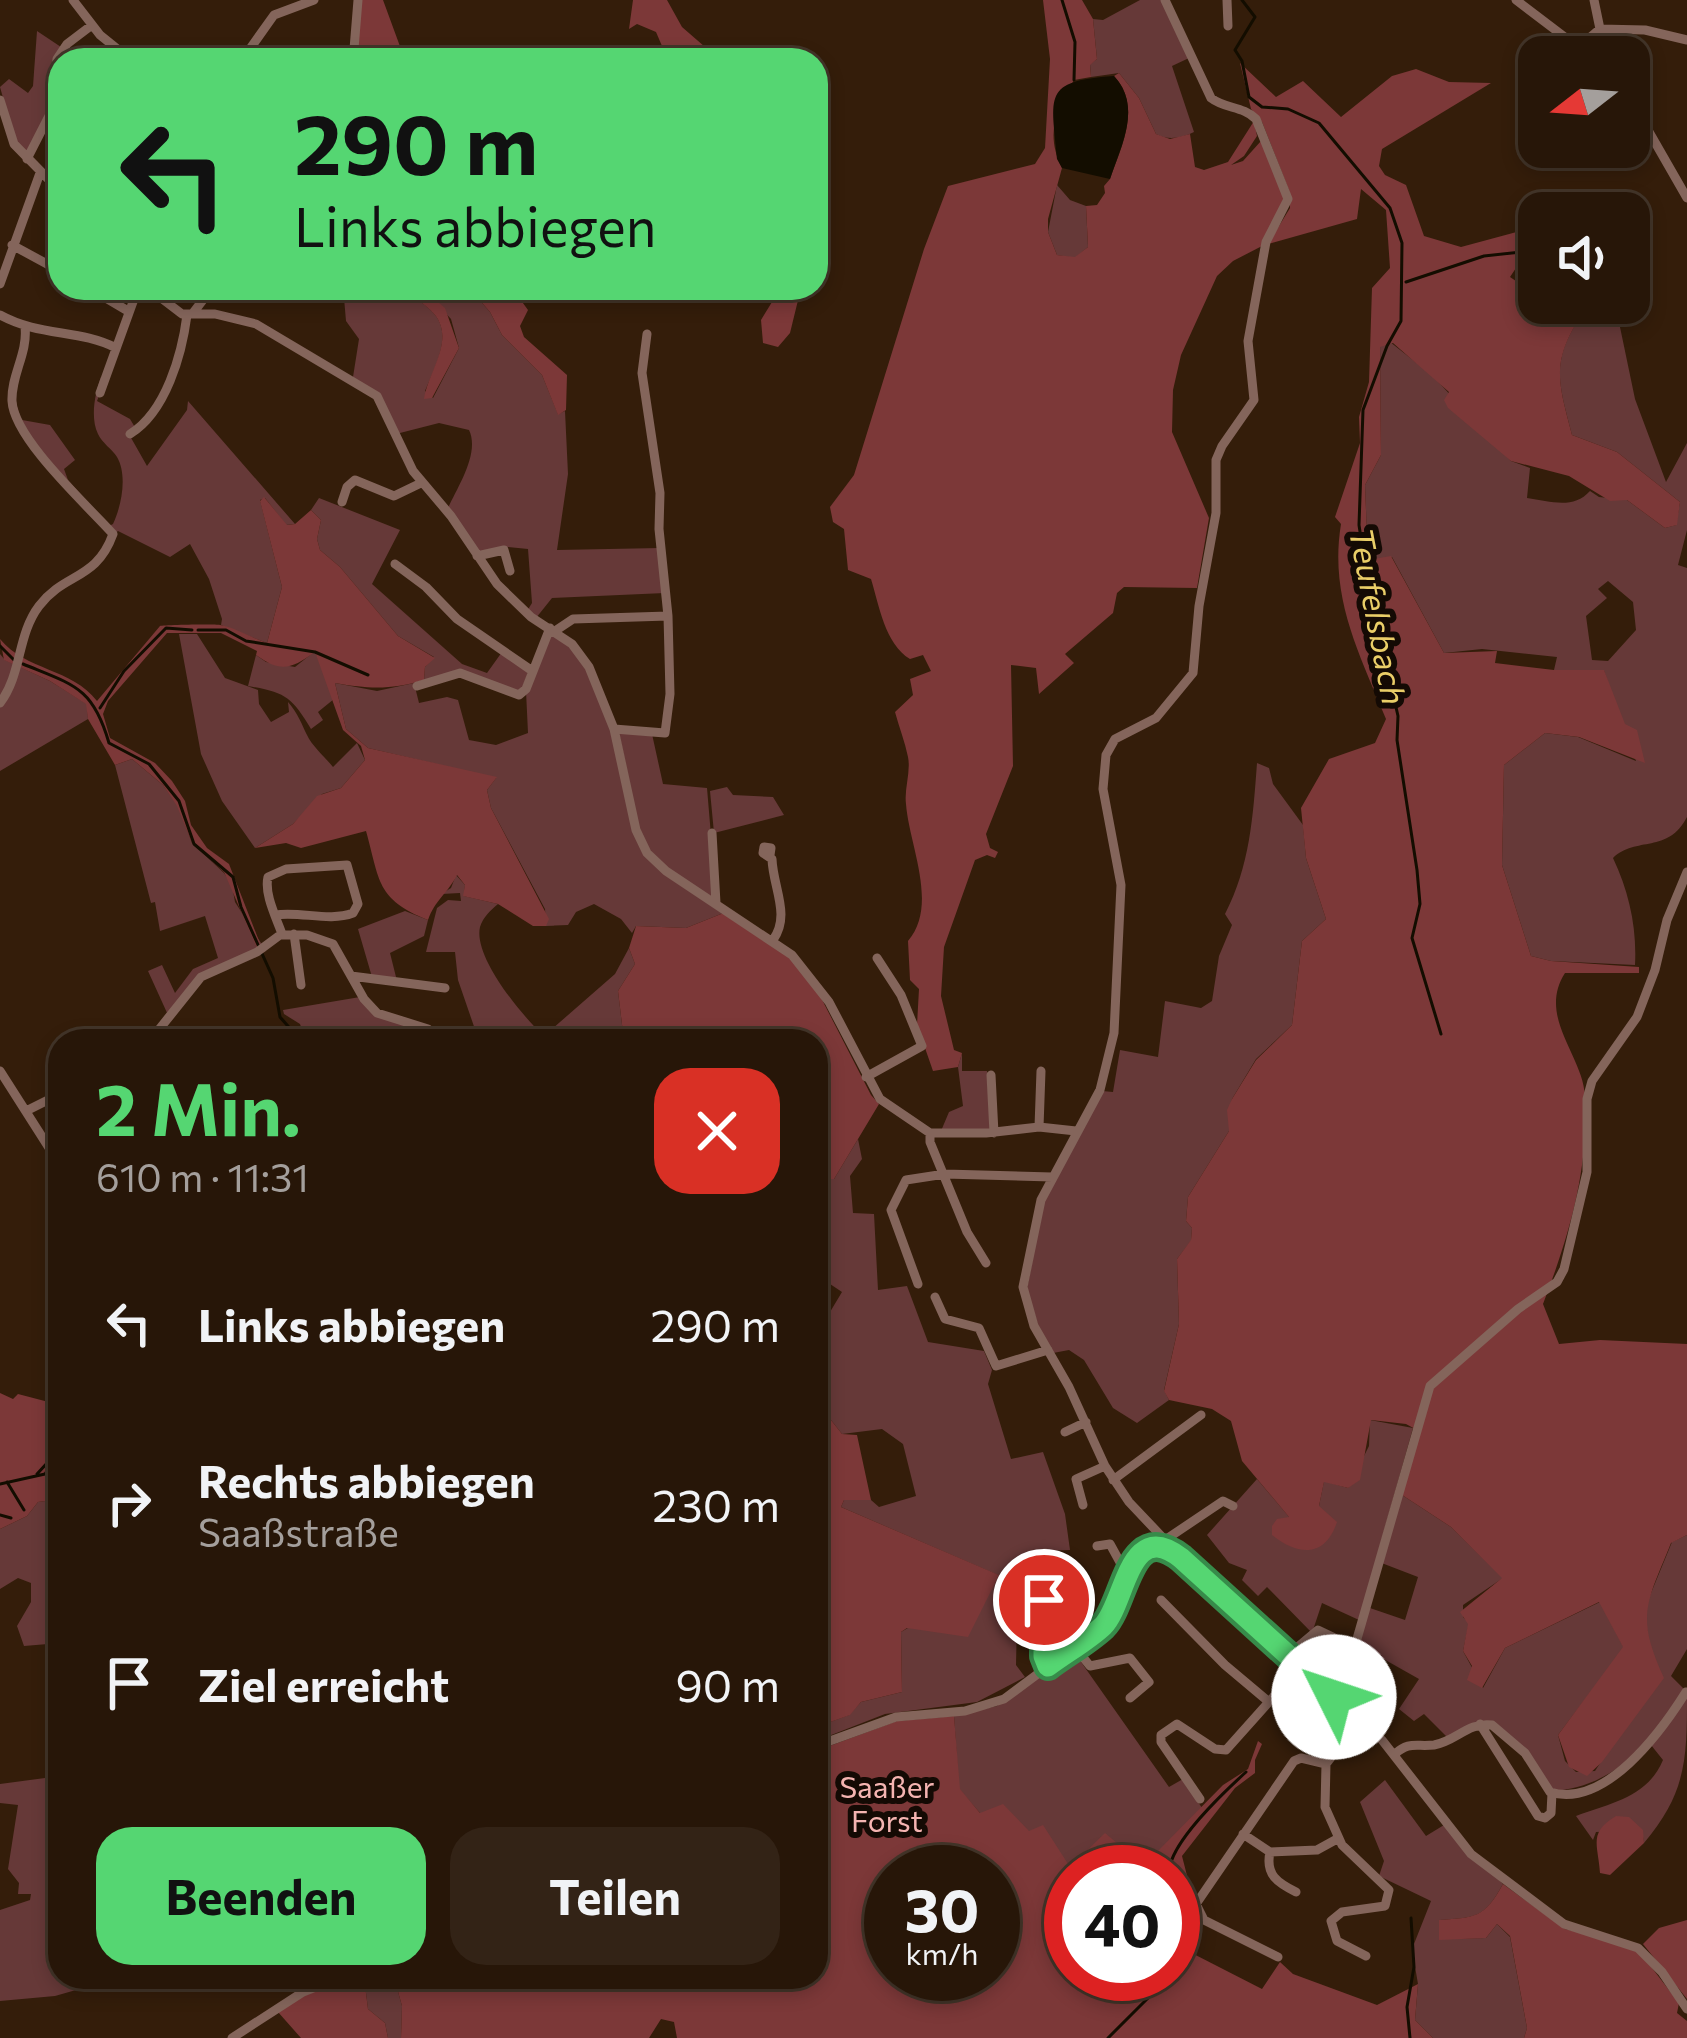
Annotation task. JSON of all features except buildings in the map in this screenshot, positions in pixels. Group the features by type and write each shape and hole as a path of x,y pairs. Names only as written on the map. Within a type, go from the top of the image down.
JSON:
{"street":[{"path":"73,0 92,26 117,48"},
{"path":"251,48 274,15 314,0"},
{"path":"354,48 358,0"},
{"path":"1165,0 1211,98 1256,119 1288,199 1266,242 1250,329 1247,351 1255,400 1216,460 1216,513 1193,673 1156,718 1115,739 1106,755 1104,803 1121,885 1115,1024 1100,1090 1038,1209 1023,1287 1030,1316 1113,1480 1165,1544 1395,1754 1478,1860 1564,1924 1638,1948 1662,1972 1687,2009"},
{"path":"1227,0 1228,26"},
{"path":"1516,0 1565,36"},
{"path":"1594,0 1600,29"},
{"path":"64,48 92,26"},
{"path":"1592,36 1600,29 1645,30 1687,40"},
{"path":"0,100 10,138 48,180"},
{"path":"28,159 48,118"},
{"path":"1650,133 1687,197"},
{"path":"1,278 40,173"},
{"path":"12,245 48,264"},
{"path":"109,300 128,311"},
{"path":"100,393 133,300"},
{"path":"161,300 172,310 256,324 372,392 421,483 451,516 508,597 552,630 589,667 614,729 641,843 666,872 773,940 822,991 880,1099 930,1133 994,1133 1039,1126 1076,1131"},
{"path":"130,434 163,395 190,314 202,300"},
{"path":"0,315 26,328 94,336 116,347"},
{"path":"0,703 11,686 25,631 40,604 62,584 100,562 113,534 57,474 14,411 13,390 26,328"},
{"path":"614,729 665,733 670,694 658,477 642,377 647,334"},
{"path":"342,502 346,487 355,480 394,496 421,483"},
{"path":"476,556 504,550 511,571"},
{"path":"395,564 457,619 531,670"},
{"path":"417,686 460,674 520,695 552,630 574,619 668,616"},
{"path":"712,833 716,903"},
{"path":"770,855 772,883 784,922 773,940"},
{"path":"275,915 338,917 353,913 358,904 347,866 286,869 271,875 266,885 275,915 288,934 301,985"},
{"path":"1331,1694 1346,1673 1430,1386 1558,1282 1564,1269 1587,1172 1587,1099 1592,1081 1637,1017 1687,872"},
{"path":"159,1029 201,977 288,934 333,944 377,1013 428,1029"},
{"path":"866,1078 922,1046 901,995 878,958"},
{"path":"351,976 446,988"},
{"path":"0,1071 48,1146"},
{"path":"1039,1126 1041,1071"},
{"path":"991,1075 994,1133"},
{"path":"26,1112 48,1100"},
{"path":"930,1133 967,1232 986,1263"},
{"path":"918,1284 892,1205 906,1180 945,1174 1052,1177"},
{"path":"934,1297 945,1318 979,1328 996,1366 1048,1350"},
{"path":"1113,1480 1201,1415"},
{"path":"1065,1432 1086,1422"},
{"path":"1083,1505 1076,1479 1105,1466"},
{"path":"828,1742 896,1717 986,1707 1011,1694 1106,1622 1142,1553 1165,1544 1223,1502 1233,1506"},
{"path":"1097,1546 1110,1544 1127,1575"},
{"path":"1045,1553 1043,1646 1048,1666"},
{"path":"1161,1600 1269,1702"},
{"path":"1287,1656 1318,1630 1354,1647"},
{"path":"1074,1646 1090,1666 1130,1658 1149,1682 1130,1698"},
{"path":"1200,1799 1160,1736 1177,1724 1223,1751 1300,1667"},
{"path":"1552,1793 1583,1790 1627,1765 1658,1736 1686,1692"},
{"path":"1360,1720 1327,1764 1325,1807 1337,1839 1389,1890 1385,1906 1342,1912 1331,1921 1337,1941 1366,1956"},
{"path":"1395,1754 1407,1744 1436,1744 1479,1724 1498,1727 1552,1793 1551,1813 1545,1818 1538,1816 1479,1724"},
{"path":"1278,1957 1198,1913 1198,1899 1297,1758 1327,1764"},
{"path":"1243,1834 1270,1852 1317,1850 1337,1839"},
{"path":"1270,1852 1272,1877 1296,1892"},
{"path":"232,2038 308,1989"}],"shaded area":[{"path":"1140,0 1162,0 1189,58 1172,66 1194,132 1185,136 1156,134 1139,98 1119,73 1091,77 1090,64 1097,59 1093,19 1103,20"},
{"path":"37,31 61,47 48,48 47,113 27,151 15,141 0,87 9,79 28,93 33,86"},
{"path":"1114,76 1127,100 1128,113 1110,179 1062,168 1057,159 1056,96 1074,82"},
{"path":"1057,185 1070,200 1086,206 1088,247 1075,258 1057,255 1048,232"},
{"path":"344,300 419,300 433,312 442,334 440,354 425,391 433,398 459,348 451,319 433,300 480,300 502,335 542,375 558,414 565,411 568,474 557,550 660,548 665,593 552,598 536,618 527,611 532,603 528,549 479,552 448,508 470,459 469,430 439,423 396,434 386,410 353,377 359,339 346,321"},
{"path":"1576,324 1619,324 1635,399 1666,482 1687,443 1687,530 1678,565 1687,568 1687,817 1671,836 1613,858 1631,910 1635,965 1531,956 1502,865 1504,765 1545,733 1578,737 1636,761 1604,671 1554,670 1557,657 1482,649 1444,653 1392,557 1368,561 1365,485 1381,455 1380,346 1390,342 1432,375 1511,461 1530,468 1527,498 1569,502 1590,491 1599,497 1627,500 1665,528 1676,525 1680,502 1617,452 1572,435 1560,374","holes":["1608,581 1633,602 1636,630 1608,661 1592,660 1586,616 1607,598 1598,589"]},
{"path":"101,377 106,378 97,401 130,419 136,429 130,436 147,466 187,410 188,401 295,524 286,525 265,498 260,500 282,587 267,643 221,625 209,579 190,544 170,557 118,531 114,534 50,465 22,420 50,425 75,460 64,469 68,480 109,526 119,509 123,482 117,457 94,421 94,406"},
{"path":"319,498 400,530 372,584 462,664 487,673 502,652 528,673 520,693 469,674 424,680 425,667 434,657 398,636 320,550 321,520 311,510"},
{"path":"179,634 197,634 225,678 258,690 259,704 271,722 289,712 288,702 312,743 333,767 357,743 365,760 341,788 322,794 293,824 255,848 222,801 201,754"},
{"path":"556,635 582,659 613,730 640,847 726,912 686,928 636,926 632,933 621,919 594,904 576,912 568,925 546,926 545,909 491,808 487,790 496,778 368,748 346,729 335,683 377,691 414,683 419,703 447,697 458,700 469,740 496,745 528,733 526,691 546,637"},
{"path":"315,651 334,699 318,712 323,720 311,729 286,698 248,686 256,655 266,662 295,667"},
{"path":"0,654 87,704 88,719 0,771"},
{"path":"619,733 652,734 663,784 707,788 716,895 712,897 671,872 642,842"},
{"path":"132,759 163,785 178,806 192,843 224,873 235,902 266,951 207,977 168,1015 148,971 162,965 175,993 193,969 218,958 205,916 160,931 115,765"},
{"path":"1257,763 1269,768 1273,784 1303,825 1306,858 1326,919 1302,941 1292,1025 1256,1059 1232,1099 1229,1131 1188,1197 1186,1221 1192,1228 1191,1241 1177,1259 1179,1324 1164,1390 1169,1400 1137,1423 1113,1408 1084,1360 1069,1350 1053,1353 1027,1289 1044,1199 1102,1091 1113,1092 1120,1050 1158,1057 1165,1001 1201,1008 1212,1001 1219,956 1232,925 1225,914 1249,841"},
{"path":"727,787 733,795 773,797 784,815 714,833 710,791"},
{"path":"456,875 465,885 464,896 498,904 480,927 484,954 513,1001 538,1029 475,1029 458,980 455,952 426,952 437,908 448,900 461,901 460,893 441,894 451,888"},
{"path":"405,911 428,920 424,936 390,953 397,981 372,977 358,929"},
{"path":"629,948 635,964 618,991 623,1029 552,1029 615,974"},
{"path":"360,997 372,1011 407,1024 408,1029 302,1029 283,1010"},
{"path":"962,1053 962,1071 987,1071 990,1129 941,1131 949,1112 963,1106 958,1067"},
{"path":"858,1139 862,1159 850,1176 853,1213 874,1214 878,1290 907,1286 928,1342 984,1351 992,1370 988,1384 1011,1459 1043,1452 1065,1514 1070,1550 1043,1551 1042,1570 1018,1573 1016,1665 1025,1677 977,1702 885,1714 828,1736 828,1723 849,1715 861,1702 902,1692 901,1632 998,1575 841,1507 844,1500 871,1500 879,1507 916,1496 903,1444 882,1429 842,1434 828,1416 828,1315 842,1292 828,1285 828,1179 834,1179"},
{"path":"1370,1420 1413,1428 1359,1620 1322,1603 1312,1633 1267,1587 1258,1596 1242,1580 1247,1570 1229,1563 1207,1535 1257,1479 1290,1518 1272,1527 1319,1506 1324,1481 1348,1488 1369,1446"},
{"path":"1399,1493 1451,1527 1503,1578 1463,1605 1463,1617 1469,1623 1463,1651 1483,1688 1505,1648 1600,1602 1624,1648 1558,1735 1565,1761 1576,1772 1595,1771 1610,1748 1650,1648 1644,1610 1672,1542 1687,1535 1687,1649 1671,1676 1685,1690 1630,1759 1594,1781 1551,1791 1535,1764 1488,1723 1447,1737 1424,1714 1414,1721 1399,1709 1419,1679 1357,1644 1367,1607 1405,1620 1418,1577 1379,1562"},
{"path":"48,1501 48,1644 24,1646 17,1626 31,1602 31,1583 18,1578 0,1589 0,1529 27,1516 38,1502"},
{"path":"1074,1652 1169,1787 1183,1779 1202,1808 1165,1845 1044,1845 1029,1832 980,1813 959,1789 954,1716 997,1706"},
{"path":"1687,1693 1682,1773 1658,1825 1644,1843 1642,1830 1596,1832 1593,1840 1576,1816 1626,1797 1647,1783 1663,1760 1651,1745"},
{"path":"48,1778 48,1989 80,1989 0,2001 0,1910 30,1900 31,1894 18,1894 19,1883 8,1869 18,1805 0,1803 0,1784"},
{"path":"1385,1780 1426,1836 1444,1825 1503,1884 1479,1914 1440,1920 1439,1939 1486,1938 1497,1924 1510,1937 1527,2028 1524,2038 1433,2038 1415,2020 1418,1984 1412,1949 1431,1901 1379,1876 1384,1861 1360,1802"},
{"path":"366,1989 397,1989 401,2038 388,2038 385,2023 368,2009"}],"green space":[{"path":"359,0 383,0 401,48 356,48"},
{"path":"633,0 667,0 682,27 706,48 663,48 656,32 637,24 629,29"},
{"path":"1043,0 1082,0 1093,19 1097,59 1090,65 1091,77 1074,80 1055,122 1054,144 1062,168 1048,232 1057,255 1075,257 1088,247 1086,206 1097,205 1105,193 1127,126 1127,100 1114,76 1119,73 1139,98 1156,134 1170,139 1190,134 1195,167 1204,170 1228,162 1254,121 1257,136 1244,156 1231,165 1243,161 1261,141 1284,202 1262,246 1233,261 1217,276 1181,355 1173,390 1172,432 1209,518 1197,588 1124,587 1117,593 1113,613 1065,654 1074,663 1039,694 1036,668 1011,665 1013,766 986,834 990,848 998,852 995,858 987,855 975,860 944,947 941,996 954,1050 962,1053 958,1067 933,1071 917,1025 919,989 910,980 908,941 917,926 922,893 906,804 908,757 895,712 913,695 910,679 931,671 923,655 910,659 894,644 871,579 848,570 844,529 833,522 830,507 854,475 948,186 1035,164 1045,148 1050,59"},
{"path":"1240,63 1276,97 1303,81 1341,117 1392,76 1416,69 1449,82 1491,83 1382,149 1379,166 1385,175 1406,185 1424,236 1461,247 1518,232 1518,267 1510,277 1518,282 1518,324 1576,324 1565,347 1560,374 1572,435 1617,452 1680,502 1677,525 1665,528 1627,500 1610,501 1569,476 1511,461 1448,408 1444,400 1449,392 1393,343 1380,347 1381,455 1365,485 1368,560 1391,556 1444,653 1497,651 1495,663 1604,670 1625,724 1637,730 1645,763 1579,737 1545,733 1504,765 1502,865 1531,956 1639,967 1639,973 1565,973 1558,989 1558,1020 1585,1096 1584,1150 1575,1202 1543,1304 1559,1344 1600,1340 1687,1344 1687,1535 1671,1543 1647,1623 1664,1678 1587,1776 1569,1767 1558,1735 1623,1647 1599,1602 1505,1648 1482,1688 1467,1680 1472,1666 1463,1651 1468,1624 1460,1612 1502,1578 1451,1527 1399,1493 1417,1430 1371,1420 1360,1480 1348,1488 1324,1482 1319,1506 1337,1522 1332,1534 1318,1547 1301,1550 1272,1535 1277,1519 1289,1517 1242,1461 1231,1421 1212,1409 1169,1400 1164,1391 1179,1324 1177,1259 1191,1240 1192,1228 1186,1221 1188,1197 1229,1131 1227,1110 1232,1099 1256,1060 1292,1025 1302,941 1326,919 1306,858 1301,808 1329,759 1375,743 1386,719 1349,624 1339,576 1341,524 1335,517 1360,443 1359,417 1369,382 1372,288 1390,268 1386,210 1361,189 1357,219 1268,244 1290,208 1290,193 1262,122 1251,109"},
{"path":"419,300 436,300 445,308 459,348 432,398 424,399 442,335 432,311"},
{"path":"480,300 521,300 528,310 520,326 524,337 567,375 566,410 558,415 542,375 502,335"},
{"path":"798,300 790,333 778,347 763,343 761,320 772,302"},
{"path":"264,497 287,525 311,510 321,520 320,550 398,636 435,658 425,667 424,680 412,683 380,688 335,683 346,729 368,748 497,777 487,790 491,808 549,919 546,926 533,926 498,904 463,896 465,885 457,875 428,920 411,912 383,886 366,831 301,848 286,843 255,848 293,824 317,796 341,788 365,760 361,746 343,730 315,652 292,665 279,666 221,633 167,633 108,701 103,714 110,738 155,763 172,781 185,801 191,825 207,848 229,864 261,946 257,948 224,872 192,843 163,785 132,759 115,765 88,719 86,704 4,660 0,639 23,658 75,682 97,701 160,626 220,625 267,643 282,587 260,501"},
{"path":"726,912 783,951 814,984 879,1104 834,1179 828,1179 828,1029 623,1029 618,991 635,964 629,948 636,926 686,928"},
{"path":"0,1393 13,1399 18,1394 48,1402 48,1501 38,1502 27,1516 0,1529"},
{"path":"828,1416 842,1434 857,1435 871,1500 844,1500 841,1507 999,1575 968,1637 907,1628 901,1632 902,1692 861,1702 850,1715 828,1723"},
{"name":"Saaßer Forst","path":"954,1716 960,1789 980,1813 1003,1804 1029,1831 1043,1825 1056,1845 1044,1845 1044,2001 1200,2001 1200,1957 1262,1989 1280,1962 1293,1974 1377,2005 1418,1984 1415,2020 1433,2038 677,2038 674,2022 661,2019 649,2038 401,2038 397,1989 828,1989 828,1747 897,1721"},
{"name":"Saaßer Forst","path":"1258,1741 1262,1744 1255,1773 1235,1788 1191,1845 1164,1845 1223,1785 1248,1769"},
{"path":"1616,1816 1629,1817 1643,1830 1644,1843 1610,1875 1600,1873 1597,1840 1601,1828"},
{"name":"Saaßer Forst","path":"1105,1833 1119,1845 1093,1845"},
{"path":"1503,1884 1565,1929 1622,1943 1642,1955 1679,2003 1677,2013 1687,2021 1687,2038 1524,2038 1527,2028 1510,1936 1497,1924 1486,1938 1439,1940 1439,1920 1478,1914"},
{"path":"1687,1920 1687,1999 1643,1944 1659,1928"},
{"path":"321,1989 366,1989 368,2009 385,2023 388,2038 301,2038 278,2012"}],"waterway":[{"name":"Teufelsbach","path":"1062,0 1075,42 1074,80"},
{"name":"Teufelsbach","path":"1242,0 1255,17 1235,50 1249,97 1262,107 1288,109 1319,123 1390,208 1402,243 1401,321 1363,410 1359,525 1398,716 1397,740 1420,904 1412,938 1441,1034"},
{"path":"1406,282 1484,256 1518,252"},
{"path":"100,708 124,671 166,628 192,630"},
{"path":"198,630 226,630 246,641 315,652 368,675"},
{"path":"0,646 14,660"},
{"path":"23,664 79,690 96,710 109,743 149,764 179,801 194,844 233,877 241,907 273,978 280,1017 290,1029"},
{"path":"37,1474 48,1462"},
{"path":"0,1484 45,1474 48,1469"},
{"path":"7,1482 24,1510"},
{"path":"0,1515 11,1518"},
{"path":"1179,1845 1246,1772"},
{"path":"1410,2038 1411,1918"},
{"path":"1108,2038 1145,2001"}],"route":[{"path":"1044,1600 1048,1666 1106,1622 1137,1557 1147,1550 1166,1549 1334,1697"}]}
